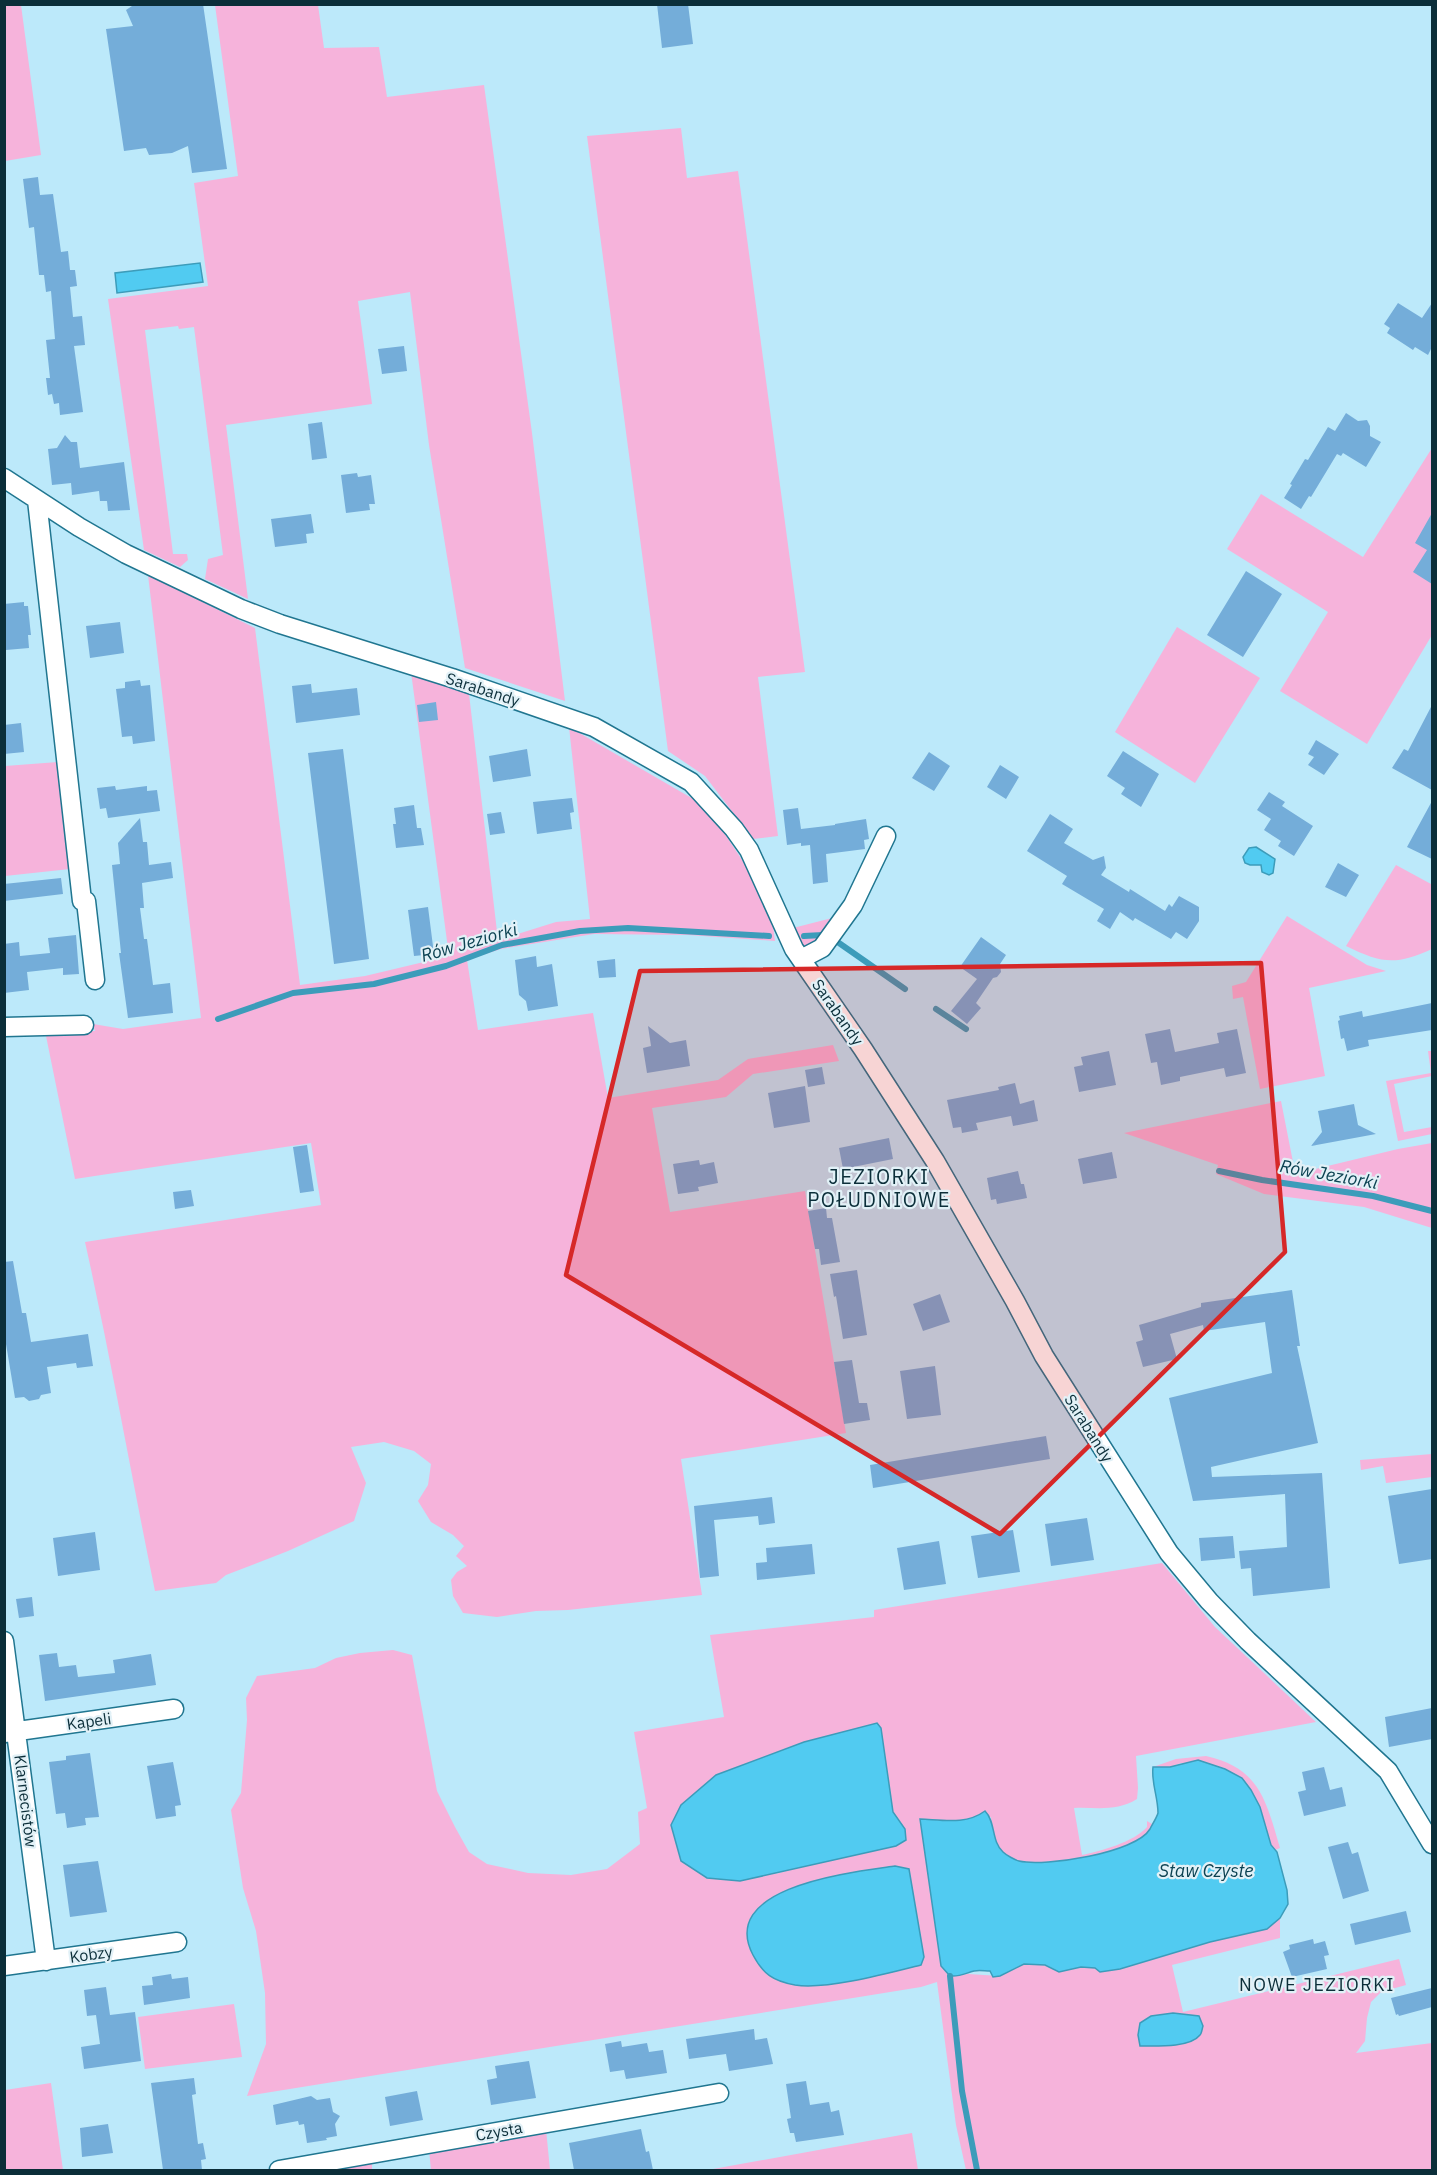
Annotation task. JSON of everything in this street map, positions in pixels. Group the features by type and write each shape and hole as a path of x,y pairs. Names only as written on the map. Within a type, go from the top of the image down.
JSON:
{"street":[{"name":"Sarabandy","path":"4,478 126,554 241,609 280,624 452,678 594,727 691,783 734,828 749,850 789,940 935,1161 1050,1365 1169,1553 1209,1601 1248,1641 1388,1771 1432,1844"},
{"path":"37,500 82,902 86,901 95,980"},
{"path":"801,959 822,948 853,905 886,836"},
{"path":"4,1027 84,1025"},
{"name":"Klarnecistów","path":"4,1641 11,1732 46,1961"},
{"name":"Kapeli","path":"11,1732 174,1709"},
{"name":"Kobzy","path":"4,1966 177,1942"},
{"name":"Czysta","path":"279,2170 719,2093"}],"highlighted area":[{"path":"1261,963 1285,1252 1000,1534 566,1275 640,971"}],"shaded area":[{"path":"5,4 21,5 41,155 5,161"},
{"path":"215,5 318,5 324,48 379,47 387,97 484,85 532,433 565,701 465,668 429,445 410,292 358,301 372,404 226,425 248,599 205,579 208,559 223,555 194,327 179,329 178,326 145,330 173,554 187,554 188,560 180,567 144,550 108,299 208,286 194,183 238,176"},
{"path":"681,128 687,178 738,171 805,672 758,677 778,836 753,839 705,776 668,751 587,136"},
{"path":"1432,448 1432,635 1367,744 1280,691 1328,612 1227,549 1261,494 1363,557"},
{"path":"148,575 255,628 300,985 365,976 449,956 411,672 469,694 498,940 556,922 590,919 569,727 695,800 719,825 746,866 773,926 775,941 688,935 594,934 501,949 467,960 478,1030 593,1013 608,1098 718,1080 748,1059 833,1045 839,1061 753,1074 726,1097 652,1108 670,1212 805,1191 846,1433 681,1459 702,1595 568,1610 536,1611 497,1617 463,1613 453,1596 451,1580 457,1572 467,1566 456,1556 464,1546 453,1535 431,1522 418,1501 428,1485 431,1464 414,1451 384,1442 351,1447 366,1483 354,1521 288,1551 226,1575 216,1583 155,1591 85,1242 321,1205 311,1143 75,1179 45,1031 95,1031 93,1024 123,1029 201,1018"},
{"path":"1177,627 1260,678 1195,783 1115,732"},
{"path":"58,762 70,869 5,876 5,766"},
{"path":"1396,865 1431,884 1432,882 1432,949 1398,960 1379,959 1346,946"},
{"path":"1287,916 1367,965 1386,971 1309,988 1325,1076 1260,1089 1243,997 1233,999 1232,986 1246,982"},
{"path":"836,917 819,945 802,949 793,928"},
{"path":"1428,1051 1432,1051 1432,1076 1394,1084 1404,1132 1432,1127 1432,1134 1398,1141 1386,1081 1431,1073"},
{"path":"1281,1101 1293,1162 1282,1164 1297,1171 1311,1170 1432,1143 1432,1228 1364,1207 1264,1194 1216,1174 1218,1165 1124,1133"},
{"path":"1432,1454 1432,1477 1386,1483 1383,1466 1361,1470 1360,1460"},
{"path":"1162,1563 1215,1627 1316,1722 1136,1756 1137,1799 1122,1806 1074,1808 1082,1855 1126,1841 1147,1827 1147,1821 1152,1824 1146,1835 1136,1842 1104,1853 1046,1862 1019,1861 1006,1855 997,1844 991,1817 953,1821 920,1819 950,1976 968,1974 1000,1976 1024,1964 1045,1965 1059,1972 1081,1967 1095,1968 1100,1972 1142,1963 1256,1931 1280,1918 1280,1938 1172,1965 1183,2012 1399,1959 1406,1985 1381,1992 1371,2002 1365,2041 1356,2053 1432,2043 1432,2170 966,2170 956,2125 937,1982 921,1987 247,2096 266,2044 265,1993 256,1931 243,1888 231,1810 241,1793 247,1720 246,1698 257,1676 315,1668 336,1658 360,1653 393,1650 412,1655 437,1791 469,1852 487,1864 528,1873 571,1875 607,1869 640,1844 638,1812 647,1808 634,1732 724,1717 710,1635 874,1617 874,1610","holes":["881,1728 893,1812 900,1821 895,1846 802,1866 776,1874","895,1866 909,1869 924,1957 921,1965 858,1980 808,1986 781,1981 770,1976 761,1967 753,1955 747,1932 754,1913 771,1898 795,1887 823,1879"]},
{"path":"1206,1756 1224,1761 1238,1769 1258,1789 1265,1801 1280,1848 1275,1850 1271,1845 1260,1807 1242,1778 1181,1763 1170,1767 1153,1767 1176,1759"},
{"path":"234,2004 242,2057 145,2069 138,2017"},
{"path":"51,2083 63,2170 5,2170 5,2090"},
{"path":"546,2129 550,2170 431,2170 429,2150"},
{"path":"912,2133 918,2170 713,2169"},
{"path":"372,2160 372,2170 313,2170"}],"water":[{"path":"200,263 203,282 117,293 115,273"},
{"path":"1256,847 1275,859 1273,873 1269,875 1262,872 1261,865 1245,863 1243,857 1249,848"},
{"path":"877,1723 881,1728 893,1812 905,1829 906,1840 896,1846 740,1881 707,1878 681,1861 671,1825 681,1805 716,1775 804,1742"},
{"name":"Staw Czyste","path":"1198,1760 1225,1769 1242,1778 1260,1807 1271,1845 1277,1852 1287,1890 1288,1904 1280,1918 1267,1929 1210,1942 1120,1969 1100,1972 1095,1968 1081,1967 1059,1972 1045,1965 1024,1964 1000,1976 993,1977 990,1971 974,1971 950,1976 941,1966 920,1819 962,1820 985,1811 991,1820 999,1848 1015,1860 1048,1862 1089,1856 1127,1845 1141,1838 1150,1829 1158,1813 1153,1767 1170,1767"},
{"path":"895,1866 909,1869 924,1957 921,1965 858,1980 808,1986 781,1981 770,1976 761,1967 753,1955 747,1932 754,1913 771,1898 795,1887 823,1879"},
{"path":"1173,2013 1199,2016 1203,2026 1201,2034 1181,2044 1140,2046 1138,2035 1140,2023 1151,2016"}],"building":[{"path":"135,4 203,4 227,169 192,173 188,146 172,153 149,155 146,148 124,151 106,29 133,26 126,10"},
{"path":"657,4 688,4 693,44 662,48"},
{"path":"38,177 40,195 53,194 61,252 68,251 70,270 75,270 77,286 70,287 73,317 82,316 85,345 74,346 83,412 60,415 59,403 54,404 52,394 48,395 46,378 50,378 46,340 55,339 51,291 46,292 44,275 39,275 34,227 29,228 23,179"},
{"path":"1398,303 1422,318 1432,303 1432,347 1428,355 1415,347 1413,350 1387,333 1390,328 1384,324"},
{"path":"404,346 407,371 382,374 378,349"},
{"path":"1346,413 1358,421 1367,420 1370,426 1370,436 1381,442 1366,467 1343,453 1341,456 1337,454 1301,509 1284,498 1292,485 1290,484 1328,427 1335,431"},
{"path":"322,422 327,458 312,460 308,424"},
{"path":"65,435 71,442 77,442 80,468 124,462 130,510 108,511 107,501 100,501 99,491 72,495 71,483 52,485 48,449 57,448"},
{"path":"357,473 358,477 371,475 375,504 369,504 370,510 346,513 341,475"},
{"path":"1432,513 1432,584 1413,572 1427,550 1415,543"},
{"path":"311,514 314,533 306,534 307,543 275,547 271,519"},
{"path":"1246,571 1282,594 1243,657 1207,635"},
{"path":"24,602 24,606 28,606 31,635 28,635 29,648 6,650 4,604"},
{"path":"120,622 124,653 90,658 86,626"},
{"path":"140,680 141,686 150,685 155,741 133,744 132,736 122,737 116,689 125,688 125,682"},
{"path":"311,684 312,693 357,688 360,715 296,723 292,686"},
{"path":"436,702 438,720 419,722 417,705"},
{"path":"1432,705 1432,790 1392,768 1404,749 1408,751"},
{"path":"21,723 24,752 4,754 4,725"},
{"path":"1316,740 1339,754 1324,775 1308,765 1314,757 1308,754"},
{"path":"343,749 369,959 334,964 308,753"},
{"path":"527,749 531,776 493,782 489,756"},
{"path":"1123,751 1159,774 1141,807 1121,794 1125,788 1107,776"},
{"path":"929,752 950,766 934,791 912,778"},
{"path":"1000,765 1019,777 1006,799 987,787"},
{"path":"115,786 116,790 147,786 147,791 157,790 160,811 108,818 106,808 100,809 97,788"},
{"path":"1269,792 1285,802 1282,806 1313,826 1294,856 1278,846 1281,841 1264,830 1271,819 1257,810"},
{"path":"572,798 574,812 570,813 572,829 537,834 533,802"},
{"path":"1432,801 1432,859 1407,847"},
{"path":"414,805 417,828 421,828 424,845 396,848 394,808"},
{"path":"798,808 801,829 866,819 869,839 864,840 865,849 826,854 828,882 813,884 810,845 801,846 801,843 787,845 783,810"},
{"path":"501,812 505,833 490,835 487,814"},
{"path":"1050,814 1073,829 1064,843 1093,860 1104,856 1106,868 1101,875 1129,892 1130,889 1165,911 1169,904 1172,907 1179,896 1199,907 1199,921 1187,939 1176,932 1171,939 1135,918 1133,921 1120,912 1110,929 1097,921 1104,909 1062,884 1067,876 1027,851"},
{"path":"140,818 143,842 147,842 149,865 171,862 173,878 142,883 144,908 140,908 153,985 170,983 173,1013 128,1018 119,953 121,953 112,865 120,864 118,843"},
{"path":"1338,863 1359,875 1346,897 1325,887"},
{"path":"61,878 63,894 4,901 4,884"},
{"path":"428,907 434,954 414,956 408,910"},
{"path":"76,935 79,974 63,975 63,968 27,972 29,990 4,993 4,944 19,942 20,956 50,953 48,938"},
{"path":"981,937 1006,955 1000,964 1001,972 993,978 976,1003 981,1008 967,1024 951,1011 977,979 960,967"},
{"path":"536,956 537,967 552,964 558,1006 528,1011 526,1001 519,995 515,960"},
{"path":"615,959 616,977 599,978 597,961"},
{"path":"1432,1003 1432,1030 1368,1040 1369,1046 1347,1051 1344,1038 1341,1039 1339,1016 1362,1011 1363,1017"},
{"path":"648,1026 670,1043 686,1040 690,1066 647,1073 643,1048 651,1046"},
{"path":"1170,1029 1175,1052 1219,1043 1217,1033 1237,1029 1246,1073 1226,1077 1224,1068 1180,1077 1180,1081 1161,1085 1157,1062 1151,1063 1145,1034"},
{"path":"1109,1051 1116,1085 1079,1092 1074,1067 1083,1065 1081,1057"},
{"path":"822,1067 825,1084 808,1087 805,1070"},
{"path":"1015,1083 1020,1104 1034,1100 1038,1121 1013,1126 1011,1116 976,1123 978,1130 962,1133 961,1127 953,1128 947,1100 999,1090 998,1087"},
{"path":"805,1086 810,1122 774,1128 768,1093"},
{"path":"1354,1104 1358,1125 1376,1134 1311,1146 1322,1132 1318,1111"},
{"path":"889,1138 893,1159 843,1169 839,1148"},
{"path":"307,1145 314,1191 300,1193 293,1147"},
{"path":"1112,1152 1117,1178 1083,1184 1078,1159"},
{"path":"699,1160 700,1165 714,1162 718,1183 698,1187 699,1191 678,1194 673,1164"},
{"path":"1018,1171 1027,1198 997,1204 996,1199 991,1200 987,1178"},
{"path":"191,1190 194,1206 175,1209 173,1192"},
{"path":"826,1208 827,1218 832,1218 840,1262 821,1265 819,1249 815,1249 808,1211"},
{"path":"13,1261 22,1313 26,1313 31,1342 88,1334 93,1366 77,1368 76,1363 47,1367 51,1393 29,1401 24,1397 15,1398 4,1332 4,1262"},
{"path":"857,1270 867,1335 843,1339 830,1274"},
{"path":"1292,1290 1300,1346 1297,1346 1318,1443 1211,1467 1212,1477 1322,1473 1330,1588 1253,1596 1251,1568 1241,1569 1239,1551 1287,1547 1285,1494 1193,1501 1169,1398 1272,1373 1265,1322 1204,1331 1203,1325 1170,1334 1177,1359 1143,1367 1136,1342 1143,1340 1139,1325 1201,1307 1201,1303"},
{"path":"940,1294 950,1322 923,1331 913,1304"},
{"path":"852,1360 859,1403 867,1403 870,1420 844,1424 834,1362"},
{"path":"935,1366 941,1415 907,1419 900,1371"},
{"path":"1046,1436 1050,1459 873,1488 870,1465"},
{"path":"1432,1489 1432,1559 1399,1564 1388,1496"},
{"path":"772,1497 775,1523 759,1525 758,1516 714,1520 719,1576 700,1578 694,1506"},
{"path":"1087,1518 1094,1560 1051,1566 1045,1524"},
{"path":"1013,1530 1020,1572 978,1578 971,1536"},
{"path":"95,1532 100,1570 58,1576 53,1538"},
{"path":"1233,1536 1235,1558 1201,1561 1199,1538"},
{"path":"939,1541 946,1584 904,1590 897,1548"},
{"path":"812,1544 815,1574 757,1580 756,1563 767,1562 766,1548"},
{"path":"32,1597 34,1616 19,1618 16,1599"},
{"path":"57,1653 59,1667 76,1665 78,1677 115,1673 113,1660 151,1654 156,1685 45,1701 39,1655"},
{"path":"1432,1708 1432,1739 1389,1747 1385,1717"},
{"path":"90,1753 99,1817 85,1818 86,1825 67,1828 65,1813 56,1814 49,1762 66,1760 66,1756"},
{"path":"173,1762 181,1805 175,1806 176,1816 156,1819 147,1766"},
{"path":"1324,1767 1330,1790 1342,1787 1346,1806 1304,1816 1298,1792 1306,1790 1302,1772"},
{"path":"1348,1842 1352,1854 1358,1852 1369,1891 1343,1899 1328,1847"},
{"path":"98,1861 107,1912 70,1917 63,1865"},
{"path":"1406,1911 1411,1932 1355,1945 1350,1924"},
{"path":"1313,1939 1314,1944 1325,1941 1329,1955 1324,1956 1327,1969 1292,1977 1283,1952 1290,1949 1289,1945"},
{"path":"171,1974 172,1979 188,1977 190,1998 144,2005 142,1986 153,1985 152,1977"},
{"path":"106,1987 110,2015 135,2012 141,2061 84,2069 81,2047 100,2044 96,2015 87,2016 84,1990"},
{"path":"1432,1988 1432,2007 1396,2015 1391,1998"},
{"path":"754,2029 755,2040 767,2038 773,2064 729,2071 726,2054 689,2059 686,2039"},
{"path":"621,2041 622,2047 647,2043 649,2052 663,2050 667,2073 626,2079 624,2070 610,2072 605,2044"},
{"path":"529,2061 536,2098 491,2105 487,2080 497,2078 495,2066"},
{"path":"194,2078 196,2094 192,2095 198,2144 203,2143 206,2159 201,2160 202,2170 163,2170 151,2083"},
{"path":"806,2081 810,2105 829,2102 831,2112 839,2110 844,2135 796,2142 794,2133 790,2133 787,2119 791,2118 786,2084"},
{"path":"417,2091 423,2120 390,2126 385,2097"},
{"path":"311,2096 317,2100 330,2098 333,2112 340,2116 335,2124 337,2136 307,2143 304,2124 299,2125 298,2121 276,2125 273,2105"},
{"path":"108,2124 113,2153 82,2157 80,2128"},
{"path":"641,2129 653,2170 574,2170 569,2143"}],"waterway":[{"name":"Rów Jeziorki","path":"218,1019 293,993 374,984 446,966 502,945 580,931 628,928 769,936"},
{"name":"Rów Jeziorki","path":"804,936 823,935"},
{"name":"Rów Jeziorki","path":"839,943 905,989"},
{"path":"936,1009 966,1029"},
{"name":"Rów Jeziorki","path":"1219,1171 1262,1180 1373,1196 1432,1211"},
{"path":"950,1976 962,2091 977,2170"}],"district":[{"name":"JEZIORKI POŁUDNIOWE","path":"879,1188"},
{"name":"NOWE JEZIORKI","path":"1317,1984"}]}
